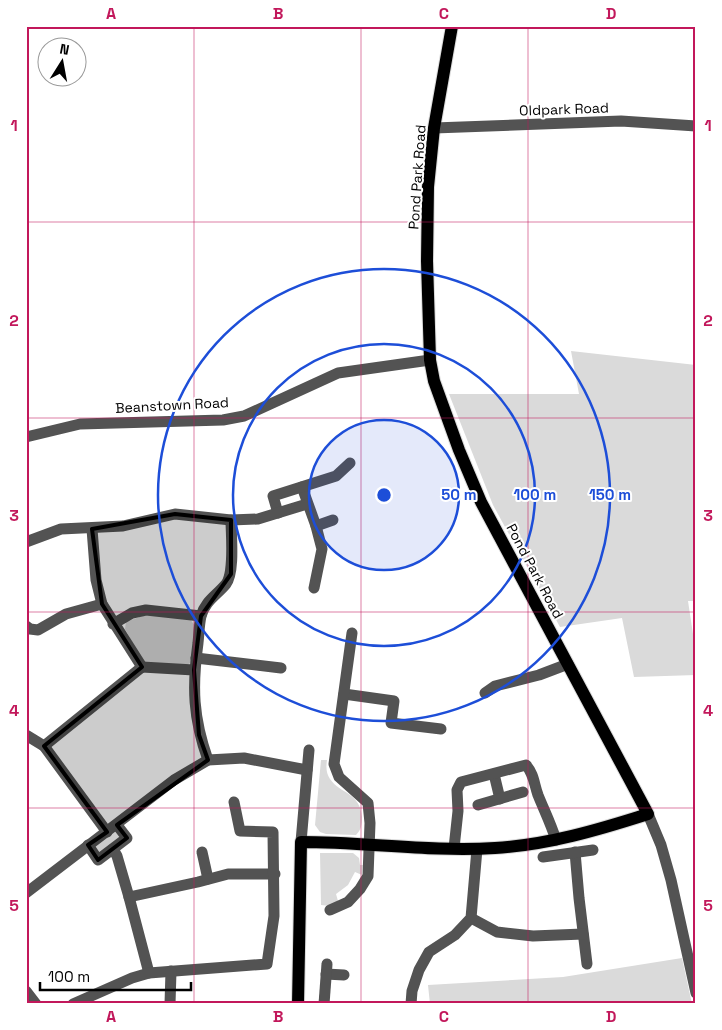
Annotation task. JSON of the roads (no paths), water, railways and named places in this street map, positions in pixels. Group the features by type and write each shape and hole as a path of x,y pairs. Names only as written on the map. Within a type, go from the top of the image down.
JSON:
{"main road":[{"name":"Pond Park Road","path":"452,26 434,128 428,187 427,261 430,360 437,389 482,502 648,814"},
{"path":"298,1004 301,842 477,849 526,845 556,840 648,814"}],"street":[{"name":"Oldpark Road","path":"434,128 621,121 687,127 696,126"},
{"name":"Beanstown Road","path":"26,437 80,424 223,420 244,416 338,373 430,360"},
{"path":"278,513 273,496 336,476 350,464"},
{"path":"302,487 322,549 314,588"},
{"path":"26,542 61,529 123,526 175,514 231,520 258,519 307,504"},
{"path":"208,760 199,735 194,691 194,670 201,616 208,602 227,583 231,574 231,520"},
{"path":"316,526 333,520"},
{"path":"92,529 96,580 102,604 142,667"},
{"path":"26,626 30,630 38,630 66,614 102,604"},
{"path":"113,624 132,613 146,610 201,616"},
{"path":"330,910 348,902 360,889 368,876 370,823 368,804 339,776 334,764 352,633"},
{"path":"196,658 281,668"},
{"path":"485,693 495,686 539,676 568,664"},
{"path":"44,746 142,667 194,670"},
{"path":"344,694 394,701 391,723 440,729"},
{"path":"26,736 44,746 106,832"},
{"path":"301,842 309,750"},
{"path":"26,893 174,780 208,760 244,758 307,770"},
{"path":"454,848 458,811 457,790 461,782 526,766 532,772 537,793 556,840"},
{"path":"494,774 500,799"},
{"path":"478,805 523,792"},
{"path":"73,1004 132,978 149,973 267,964 274,916 273,832 240,831 234,802"},
{"name":"Pond Park Road","path":"648,814 661,844 671,880 696,993"},
{"path":"88,845 98,860 127,838 117,825"},
{"path":"112,849 117,856 149,973"},
{"path":"411,1004 412,992 419,970 429,952 455,935 471,918 477,849"},
{"path":"543,857 593,850"},
{"path":"202,852 208,879"},
{"path":"575,852 587,964"},
{"path":"129,897 228,874 275,874"},
{"path":"471,918 497,932 533,936 583,934"},
{"path":"324,1004 326,969 344,975"},
{"path":"170,1004 171,971"},
{"path":"26,991 36,1004"}]}
